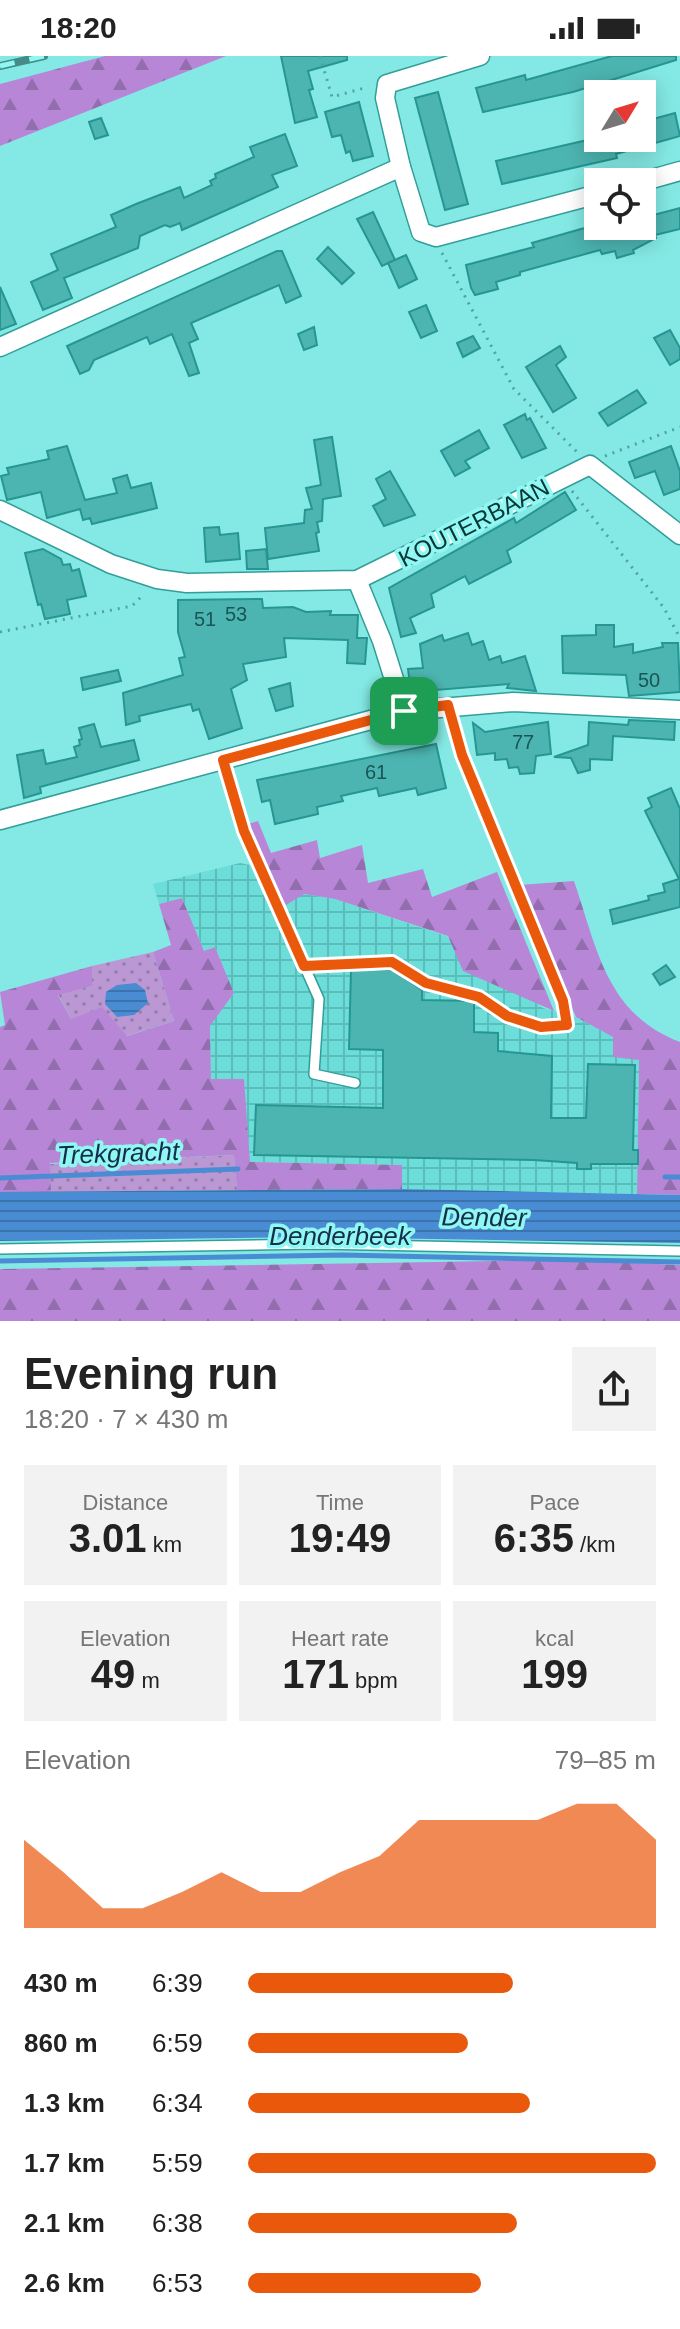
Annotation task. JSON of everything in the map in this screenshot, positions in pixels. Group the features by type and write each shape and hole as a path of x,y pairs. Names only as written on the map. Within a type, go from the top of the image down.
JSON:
{"street":[{"path":"480,56 396,78 384,89 401,167 421,232 436,237 584,198"},
{"path":"0,347 401,167"},
{"path":"656,178 680,171"},
{"path":"590,465 680,535"},
{"name":"KOUTERBAAN","path":"0,510 111,564 157,579 187,583 357,580 590,465"},
{"path":"357,580 382,641 404,711"},
{"path":"0,820 404,711 513,702 680,710"}],"lane":[{"path":"448,705 462,755 563,1001 567,1025 541,1027 492,1009"},
{"path":"223,760 244,831 319,999 314,1074 355,1083"},
{"path":"0,1249 316,1244 680,1251"}],"path":[{"path":"320,56 332,97 367,87 384,89"},
{"path":"436,237 459,291 514,389 590,465 599,458 680,427"},
{"path":"562,479 664,608 680,638"},
{"path":"0,632 132,606 157,579"},
{"path":"304,966 392,962 426,983 479,997 492,1009"}],"shaded area":[{"path":"240,863 265,868 304,894 335,899 449,937 543,1008 576,1017 613,1037 639,1060 637,1194 402,1189 401,1165 250,1162 244,1085 211,1079 210,1025 234,993 215,947 204,951 182,898 159,904 153,884"},
{"path":"153,952 174,1021 126,1036 71,1019 58,994 92,986 92,966"},
{"path":"234,1155 237,1190 51,1192 49,1164"}],"green space":[{"path":"105,56 226,56 0,146 0,84"},
{"path":"258,821 271,853 317,840 320,858 362,845 368,883 423,869 432,897 497,872 554,1011 463,971 448,936 335,899 304,894 286,905 275,892 248,824"},
{"path":"574,881 598,954 620,996 635,1014 655,1030 680,1042 680,1195 637,1194 639,1060 613,1057 613,1037 576,1017 519,885"},
{"path":"182,898 204,951 215,947 234,993 210,1026 211,1079 244,1079 250,1162 402,1165 402,1189 237,1190 234,1155 50,1163 51,1192 0,1192 0,1027 5,1025 0,992 92,966 92,986 58,995 71,1019 102,1007 127,1036 174,1021 153,952 171,945 159,904"},
{"path":"562,1260 680,1265 680,1321 0,1321 0,1269"}],"water":[{"path":"136,983 145,990 148,1003 134,1015 117,1017 105,1004 106,992 117,985"},
{"name":"Dender","path":"402,1189 680,1195 680,1243 310,1237 0,1241 0,1192"}],"building":[{"path":"281,56 347,56 347,60 308,71 313,89 309,90 317,117 295,123"},
{"path":"612,56 676,56 676,60 612,80 584,80 584,89 573,92 483,112 476,88 525,75 526,80"},
{"path":"438,92 468,204 445,210 415,98"},
{"path":"359,102 373,156 353,161 350,151 346,153 341,135 332,137 325,112"},
{"path":"675,113 680,136 656,143 656,118"},
{"path":"101,118 108,135 95,139 89,122"},
{"path":"285,134 297,166 272,175 278,187 182,230 180,223 170,227 165,225 140,236 138,248 64,278 72,298 43,310 31,282 58,270 51,254 116,227 111,215 136,204 180,187 184,198 212,185 210,181 216,178 215,174 254,157 250,147"},
{"path":"584,141 584,152 623,152 616,154 617,158 502,184 496,161"},
{"path":"680,208 680,229 656,235 656,214"},
{"path":"373,212 395,260 382,266 357,219"},
{"path":"584,229 584,240 652,240 633,250 634,253 617,258 615,251 602,254 600,250 520,272 520,275 496,282 498,289 475,295 466,265 534,247 532,243"},
{"path":"328,247 354,273 342,284 317,259"},
{"path":"282,251 301,296 286,303 279,285 191,323 198,339 189,343 199,373 189,376 172,334 150,344 147,337 94,360 89,370 80,374 67,346"},
{"path":"406,255 417,279 399,288 388,263"},
{"path":"0,287 16,324 0,330"},
{"path":"426,305 437,331 421,338 409,312"},
{"path":"314,327 317,345 304,350 298,334"},
{"path":"670,330 680,348 680,359 670,365 654,338"},
{"path":"473,336 480,348 463,357 457,343"},
{"path":"560,346 566,357 556,365 576,398 553,412 526,367"},
{"path":"637,390 646,403 608,426 599,413"},
{"path":"525,414 546,448 522,458 504,425"},
{"path":"479,430 489,448 465,461 470,468 455,476 441,451"},
{"path":"332,437 341,496 323,499 322,521 317,522 319,532 316,533 319,551 268,559 265,528 304,523 305,510 312,509 306,488 321,485 314,440"},
{"path":"67,446 85,500 117,493 113,479 127,475 131,488 151,483 157,508 92,524 90,518 83,520 80,509 47,518 41,492 7,500 1,476 9,474 7,468 49,459 47,451"},
{"path":"671,446 680,471 680,489 664,495 655,471 635,478 629,462"},
{"path":"390,471 415,515 384,526 373,506 386,499 376,479"},
{"path":"565,492 576,510 507,551 511,562 469,584 465,576 431,594 434,607 410,618 416,633 401,637 389,588 514,518 516,523"},
{"path":"219,527 220,535 238,533 240,559 206,562 204,528"},
{"path":"43,549 61,559 63,565 70,564 72,571 79,569 86,596 67,600 70,614 45,619 41,604 38,605 25,553"},
{"path":"266,549 268,569 247,569 246,551"},
{"path":"262,599 263,608 293,607 306,612 331,611 330,615 358,615 357,638 367,638 365,664 347,663 348,640 284,638 286,657 243,664 247,680 231,689 242,728 209,739 199,709 193,711 191,704 139,716 140,721 126,725 123,693 183,675 179,658 185,657 178,632 178,600"},
{"path":"596,625 614,625 614,647 633,644 633,653 663,647 662,643 678,643 680,692 629,696 626,675 563,673 562,636 596,635"},
{"path":"468,633 472,645 483,641 489,660 500,656 502,663 525,656 536,691 507,688 509,684 411,692 408,669 423,668 420,644 442,635 444,641"},
{"path":"118,670 121,681 83,690 81,678"},
{"path":"290,683 293,706 276,711 269,689"},
{"path":"629,720 675,722 674,740 613,736 612,760 590,759 590,770 578,773 571,758 554,757 588,745 589,722 628,725"},
{"path":"548,722 551,754 536,756 534,773 520,774 518,767 509,768 507,759 495,760 495,753 477,755 473,723 485,732"},
{"path":"94,724 101,747 134,740 139,760 40,787 41,793 24,798 17,755 43,750 46,764 77,757 74,747 80,745 79,740 82,739 79,728"},
{"path":"436,744 446,788 418,795 416,788 379,796 377,788 341,796 343,801 317,807 318,814 275,824 270,800 262,802 257,780"},
{"path":"671,788 680,809 680,907 613,924 610,910 649,900 648,896 665,892 663,884 679,879 645,811 652,807 648,798"},
{"path":"666,965 675,977 660,985 653,974"},
{"path":"351,970 393,970 422,990 422,1000 474,1001 474,1032 498,1033 498,1051 552,1056 551,1118 586,1118 588,1064 635,1065 633,1150 638,1150 638,1164 591,1164 591,1169 577,1169 577,1163 534,1160 254,1155 256,1105 383,1108 383,1050 349,1049"}],"waterway":[{"name":"Trekgracht","path":"0,1178 238,1169"},
{"name":"Trekgracht","path":"665,1177 680,1177"},
{"name":"Denderbeek","path":"0,1261 342,1255 680,1262"}],"railway":[{"path":"0,66 44,56"}],"route":[{"path":"448,705 462,755 563,1001 567,1025 541,1027 507,1016 492,1009 479,997 464,996 426,983 392,962 304,966 244,831 223,760 404,711 448,705"}]}
